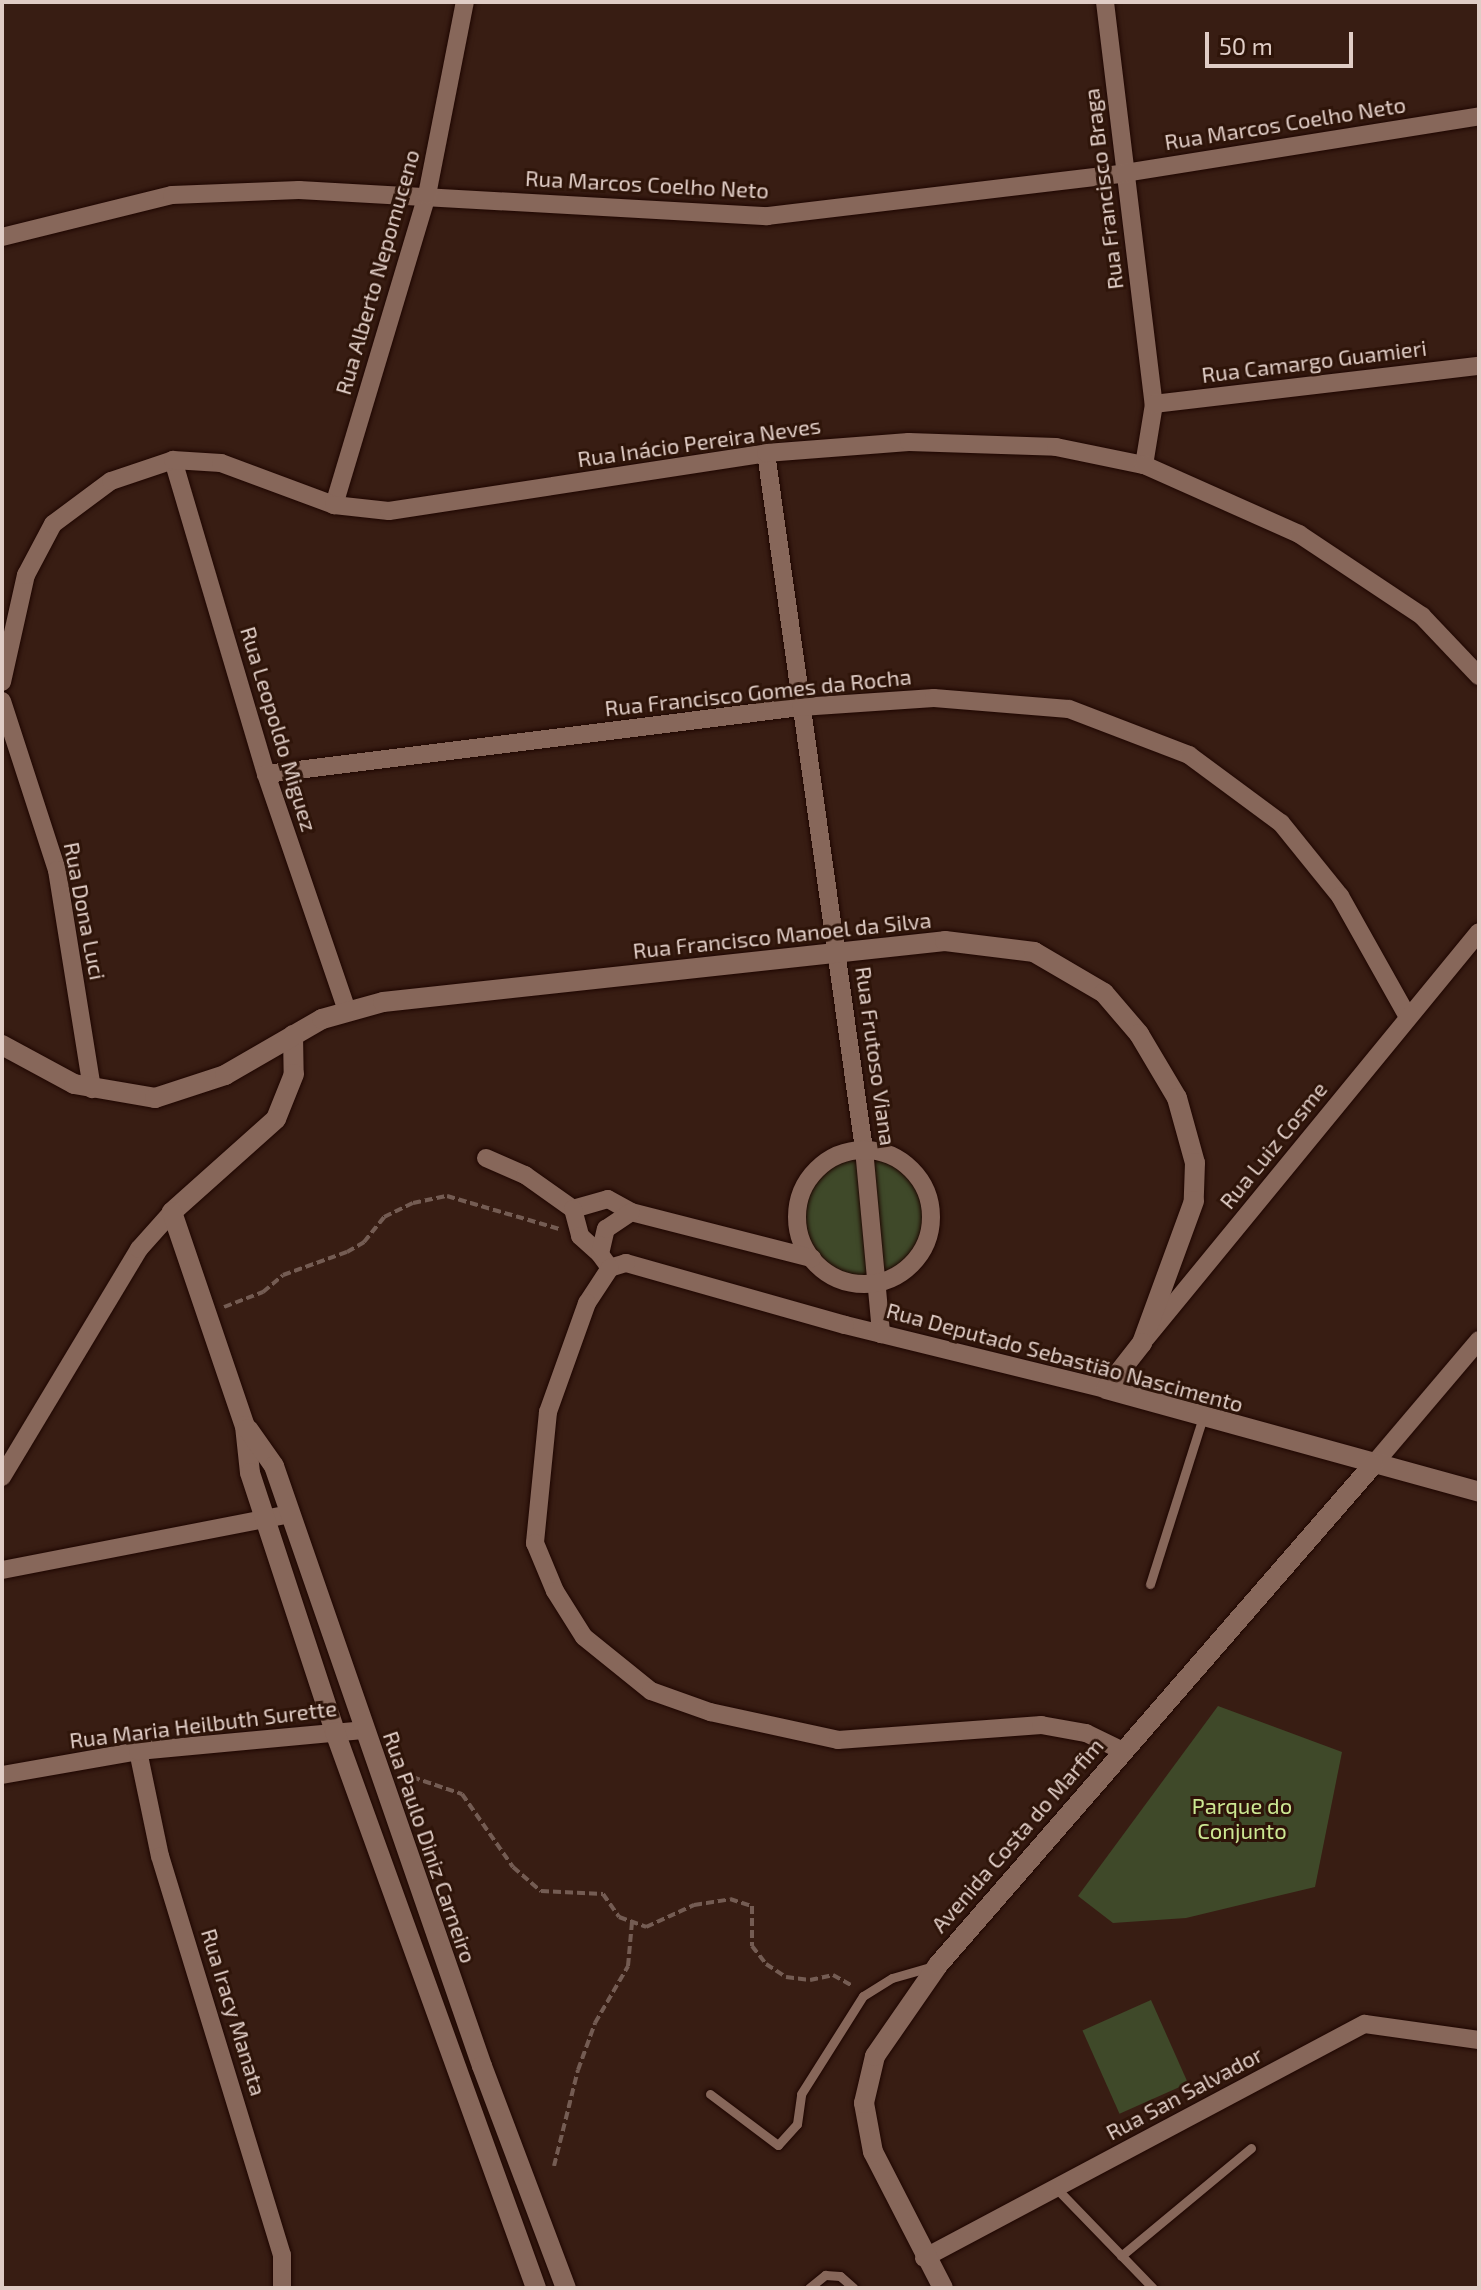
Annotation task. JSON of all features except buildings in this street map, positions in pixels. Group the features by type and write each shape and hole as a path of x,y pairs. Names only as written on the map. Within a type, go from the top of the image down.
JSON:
{"street":[{"name":"Rua Alberto Nepomuceno","path":"334,505 427,195 465,2"},
{"name":"Rua Francisco Braga","path":"1105,2 1154,404 1144,465"},
{"name":"Rua Marcos Coelho Neto","path":"2,237 172,195 299,190 767,216 1125,173 1479,116"},
{"name":"Rua Camargo Guamieri","path":"1154,404 1479,366"},
{"name":"Rua Inácio Pereira Neves","path":"2,682 26,575 53,524 111,481 173,460 221,463 334,505 389,511 766,453 924,442 1056,447 1144,465 1299,534 1422,616 1479,676"},
{"name":"Rua Frutoso Viana","path":"766,453 864,1149 880,1283 881,1334"},
{"name":"Rua Leopoldo Miguez","path":"173,460 266,774 347,1010"},
{"name":"Rua Francisco Gomes da Rocha","path":"266,774 801,707 934,698 1069,709 1189,755 1281,823 1340,896 1408,1017"},
{"name":"Rua Dona Luci","path":"2,701 57,870 92,1089"},
{"name":"Rua Luiz Cosme","path":"1106,1389 1479,932"},
{"name":"Rua Francisco Manoel da Silva","path":"2,1045 23,1061 92,1089 155,1098 191,1090 347,1010 383,1002 945,941 1034,952 1104,993 1139,1034 1177,1098 1195,1163 1194,1201 1142,1343"},
{"path":"2,1477 139,1249 172,1212 276,1119 294,1074 293,1035"},
{"path":"864,1149 898,1158 920,1179 931,1207 922,1251 902,1272 880,1283 854,1283 832,1275 812,1258 798,1229 799,1198 814,1171 839,1153 864,1149"},
{"path":"486,1158 525,1175 573,1209 580,1236 605,1261"},
{"path":"573,1209 608,1199 631,1212 812,1258"},
{"name":"Rua Paulo Diniz Carneiro","path":"172,1212 245,1426 250,1473 335,1732 536,2288"},
{"path":"631,1212 606,1229 605,1261 548,1412 535,1543 555,1591 584,1637 611,1664 651,1691 793,1733 838,1740 882,1739 1041,1725 1086,1733 1121,1750"},
{"name":"Rua Deputado Sebastião Nascimento","path":"605,1261 626,1263 881,1334 1106,1389 1479,1492"},
{"path":"1373,1465 1479,1340"},
{"name":"Rua Paulo Diniz Carneiro","path":"245,1426 274,1466 482,2066 566,2288"},
{"name":"Avenida Costa do Marfim","path":"943,2288 924,2258 873,2152 864,2103 875,2056 938,1965 1121,1750 1373,1465"},
{"path":"2,1570 290,1514"},
{"name":"Rua Maria Heilbuth Surette","path":"2,1775 138,1751 363,1730"},
{"name":"Rua Iracy Manata","path":"138,1751 160,1856 282,2255 282,2288"},
{"name":"Rua San Salvador","path":"924,2258 1365,2024 1479,2040"},
{"path":"456,2073 482,2066"}],"lane":[{"path":"1150,1584 1203,1417"},
{"path":"710,2094 778,2145 797,2124 801,2094 863,1996 892,1978 938,1965"},
{"path":"1121,2256 1251,2148"},
{"path":"1056,2188 1153,2288"},
{"path":"809,2288 825,2275 840,2276 854,2288"}],"path":[{"path":"205,1315 263,1292 283,1275 347,1252 384,1217 413,1203 447,1196 580,1236"},
{"path":"412,1777 462,1794 513,1867 541,1891 603,1894 619,1917 646,1927 694,1905 730,1899 752,1906 752,1946 766,1964 786,1977 810,1980 833,1975 863,1996"},
{"path":"554,2166 582,2058 628,1966 632,1922"}],"green space":[{"path":"864,1150 890,1155 911,1170 926,1191 931,1217 926,1243 911,1264 890,1279 864,1284 838,1279 817,1264 802,1243 797,1217 802,1191 817,1170 838,1155"},
{"name":"Parque do Conjunto","path":"1218,1706 1342,1752 1315,1887 1186,1918 1113,1923 1078,1896"},
{"path":"1151,2000 1188,2083 1119,2114 1082,2031"}]}
